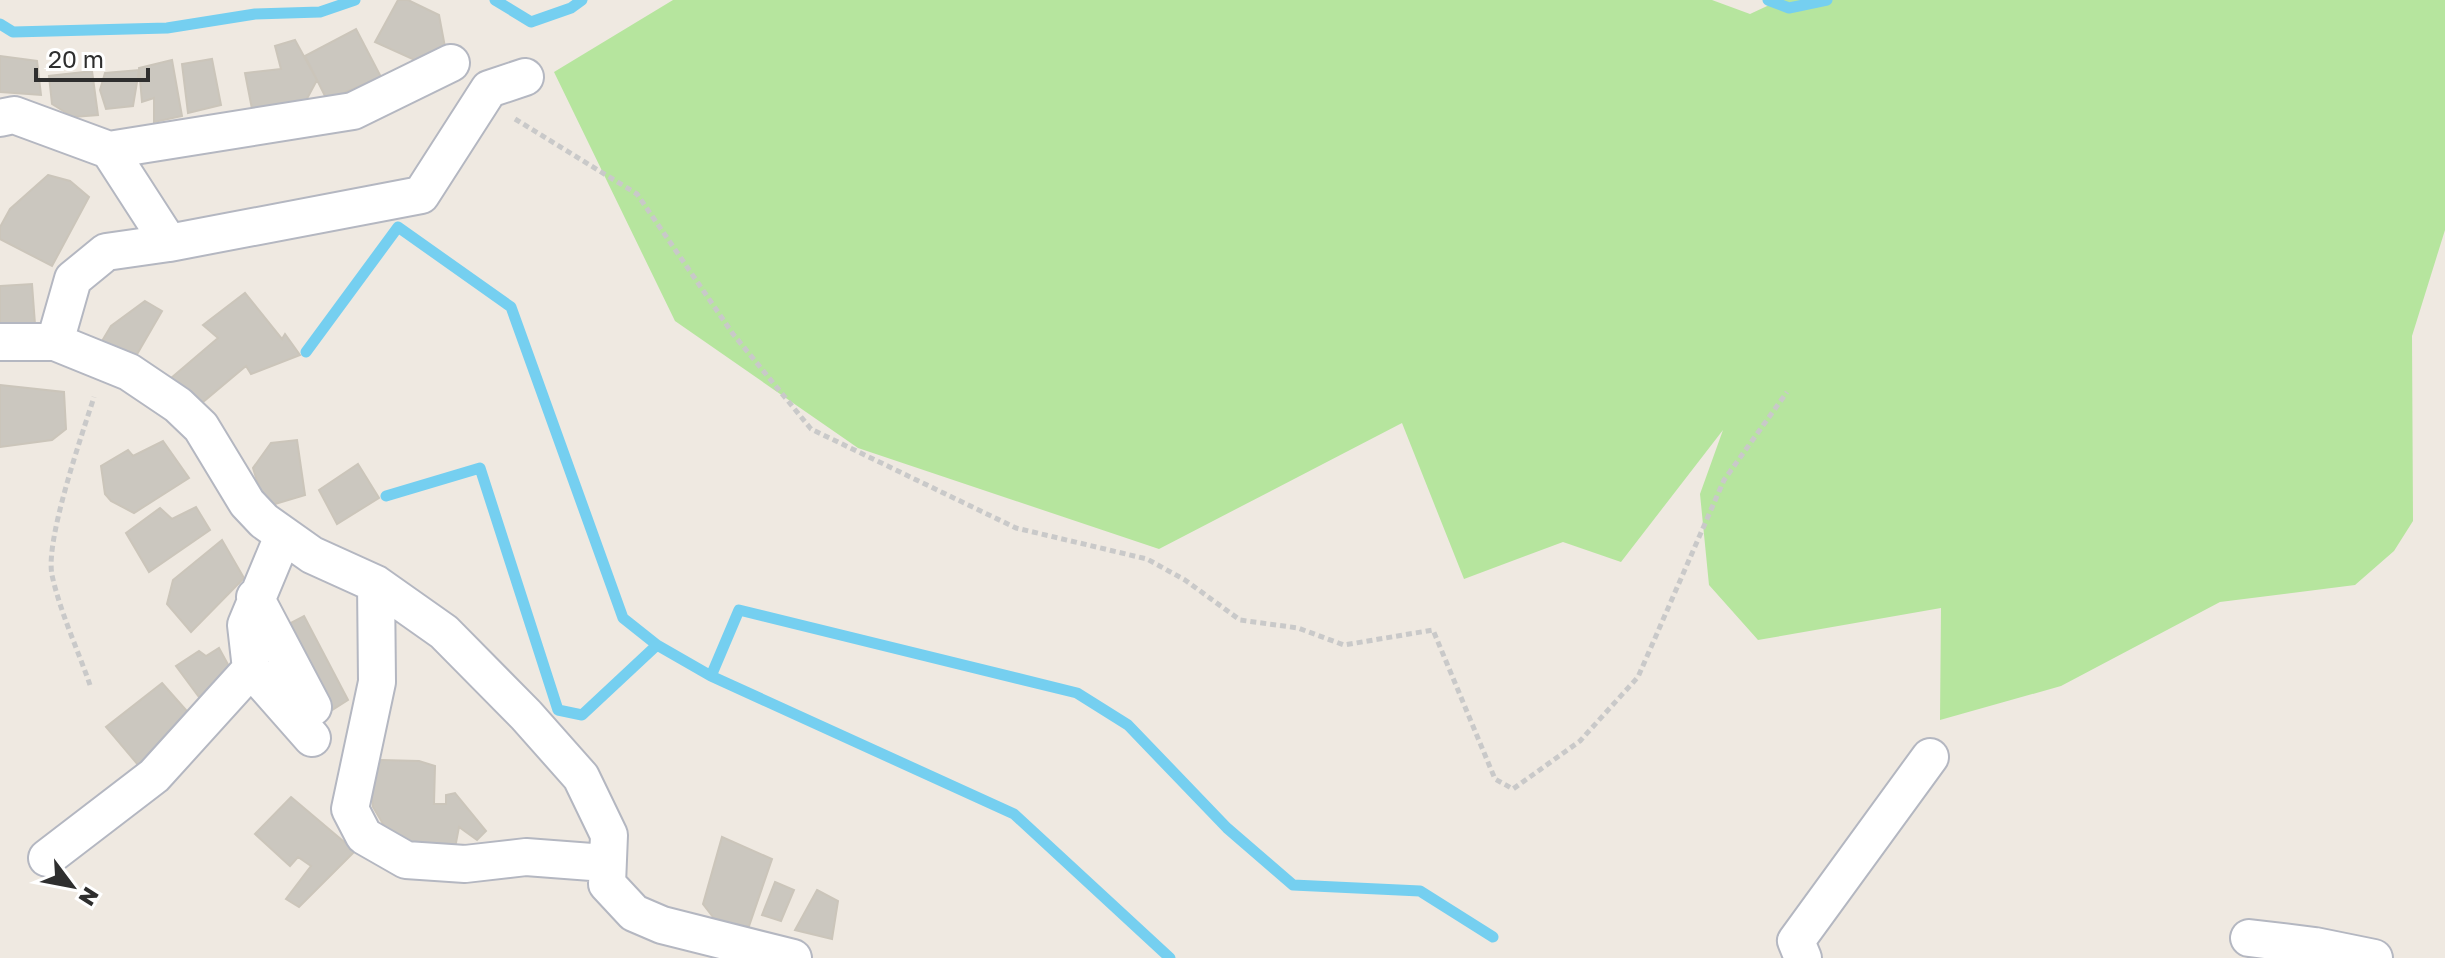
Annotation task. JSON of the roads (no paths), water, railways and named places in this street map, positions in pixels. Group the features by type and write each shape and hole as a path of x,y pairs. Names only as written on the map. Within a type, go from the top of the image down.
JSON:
{"street":[{"path":"0,118 14,115 109,150 353,111 451,63"},
{"path":"55,342 73,279 106,252 421,195 489,89 525,77"},
{"path":"109,150 169,243"},
{"path":"0,342 55,342 129,372 178,405 201,427 247,503 283,536 312,555 376,584 444,632 526,715 581,777 609,835 605,863 607,884 634,913 662,925 793,958"},
{"path":"255,597 313,722 251,669 246,625 255,597 283,536"},
{"path":"376,584 377,682 350,809 364,836 406,860 465,864 526,857 605,863"},
{"path":"47,858 154,776 251,669"},
{"path":"1803,958 1796,941 1930,757"},
{"path":"2249,938 2315,946 2374,958"}],"waterway":[{"path":"0,24 13,32 167,28 255,14 320,12 355,0"},
{"path":"495,0 531,22 571,8 582,0"},
{"path":"1768,0 1789,8 1827,0"},
{"path":"306,352 398,227 511,307 623,618 657,645 711,676 1014,814 1170,958"},
{"path":"386,496 480,468 558,710 582,715 657,645"},
{"path":"711,676 739,610 1077,693 1128,725 1227,828 1293,885 1420,891 1493,937"}]}
